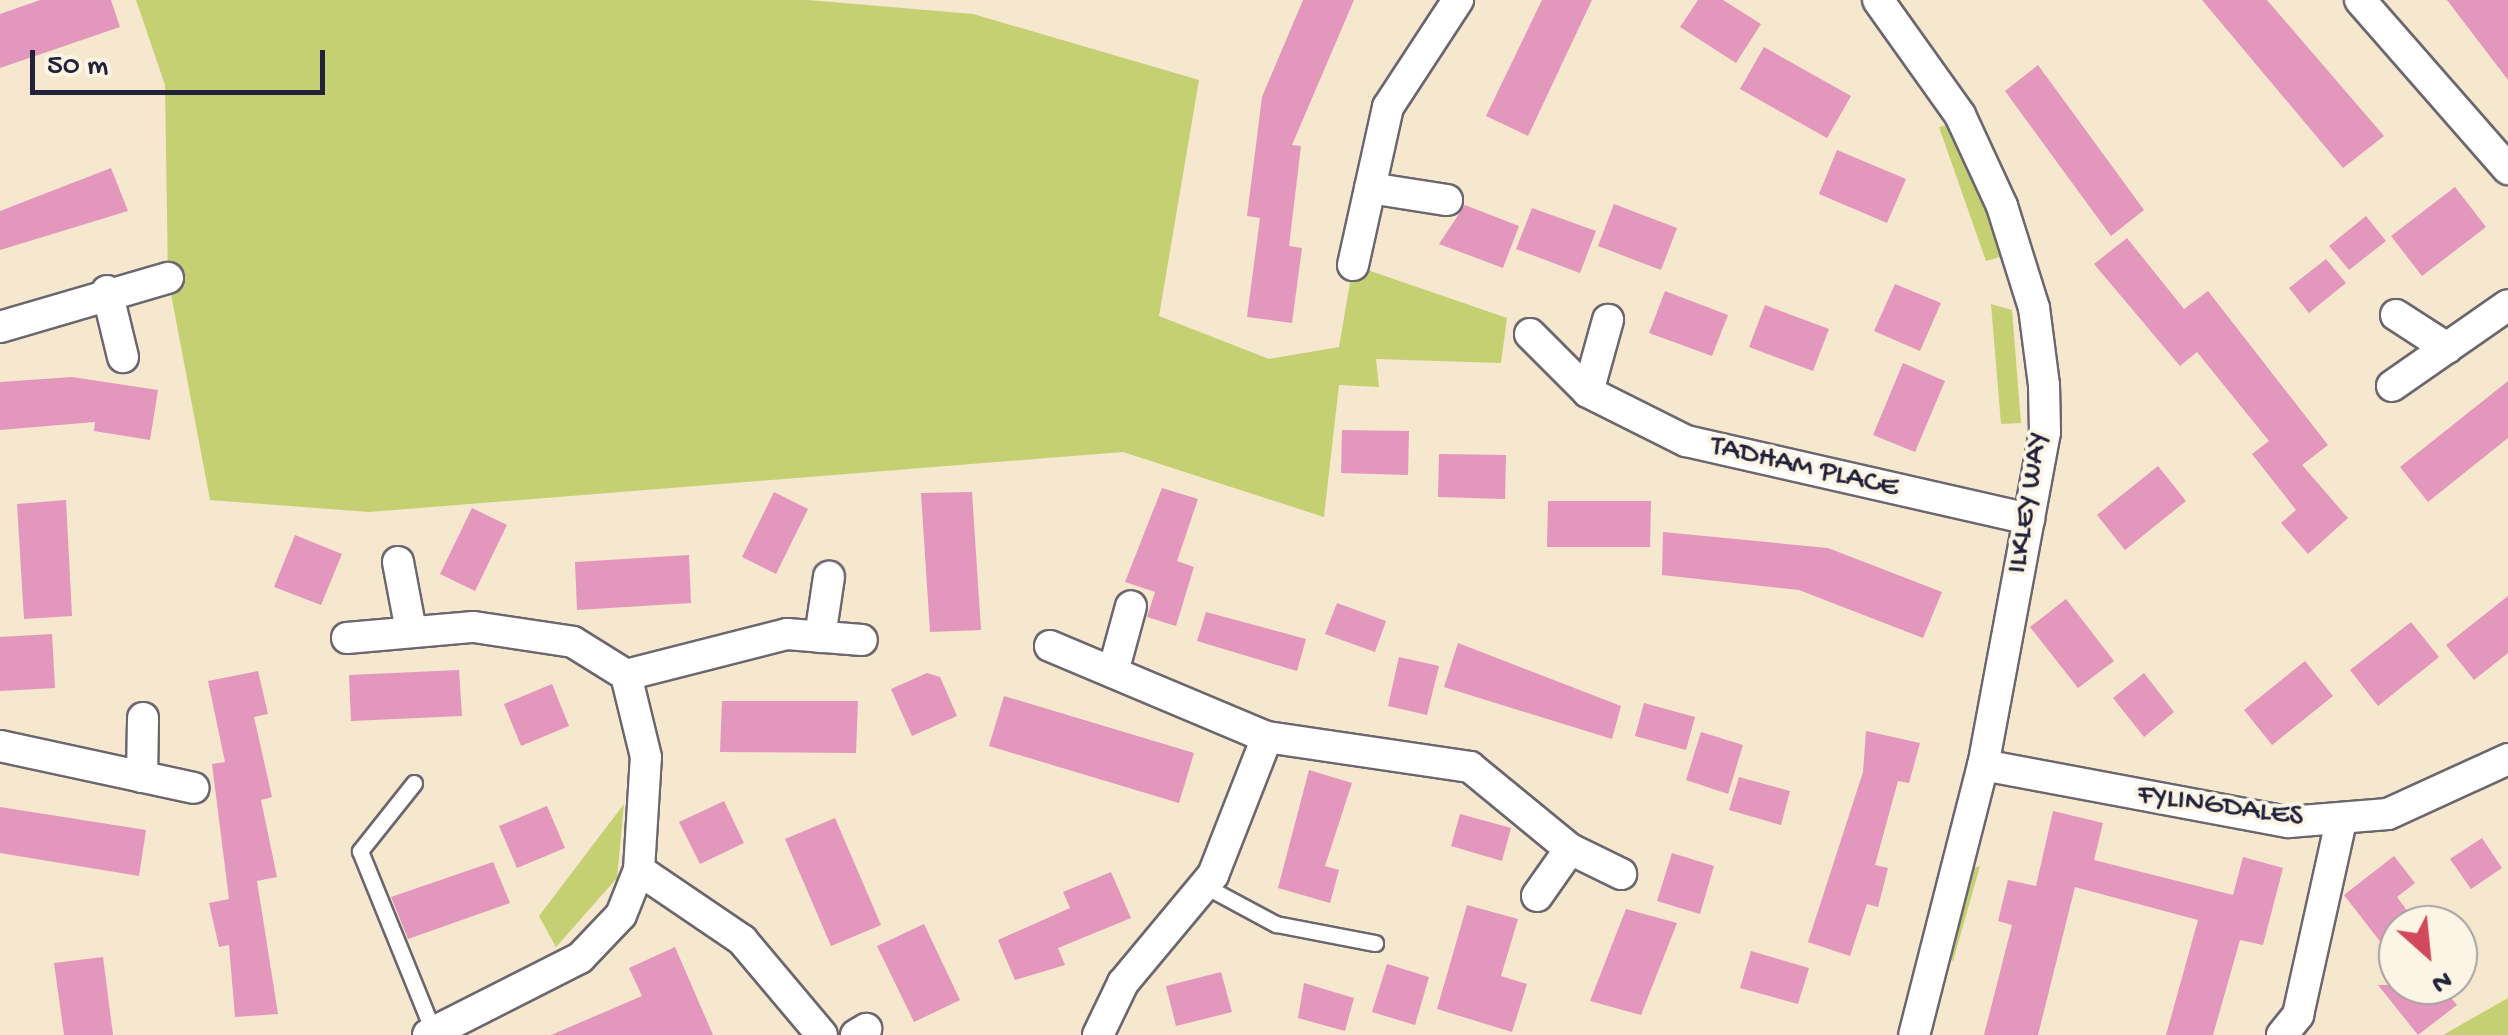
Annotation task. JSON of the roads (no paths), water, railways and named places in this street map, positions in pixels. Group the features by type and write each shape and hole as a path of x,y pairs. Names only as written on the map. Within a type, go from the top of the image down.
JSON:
{"street":[{"path":"1354,265 1388,107 1458,0"},
{"name":"ILKLEY WAY","path":"1878,0 1960,116 2024,266 2044,385 2029,519 1982,765 1914,1035"},
{"path":"2360,0 2508,170"},
{"path":"1370,188 1447,200"},
{"path":"0,327 106,291 168,278"},
{"path":"106,291 123,357"},
{"path":"2392,386 2508,305"},
{"path":"2396,314 2447,348"},
{"path":"1588,392 1608,320"},
{"name":"TADHAM PLACE","path":"1530,334 1588,392 1727,456 2029,519"},
{"path":"398,562 411,631"},
{"path":"820,637 829,577"},
{"path":"1113,672 1131,606"},
{"path":"348,638 474,627 573,642 626,675 646,757 639,870 622,915 580,958 431,1034"},
{"path":"626,675 719,645 820,637 862,640"},
{"path":"1050,646 1267,737 1470,767 1570,849 1621,874"},
{"path":"142,777 143,718"},
{"path":"1098,1035 1123,983 1205,886 1238,830 1267,737"},
{"path":"0,746 194,788"},
{"name":"FYLINGDALES","path":"1982,765 2233,816 2341,821 2444,794 2508,759"},
{"path":"2287,1034 2341,821"},
{"path":"1537,896 1570,849"},
{"path":"639,870 742,940 822,1035"}],"lane":[{"path":"414,783 360,851 431,1034"},
{"path":"1205,886 1276,924 1375,943"}]}
